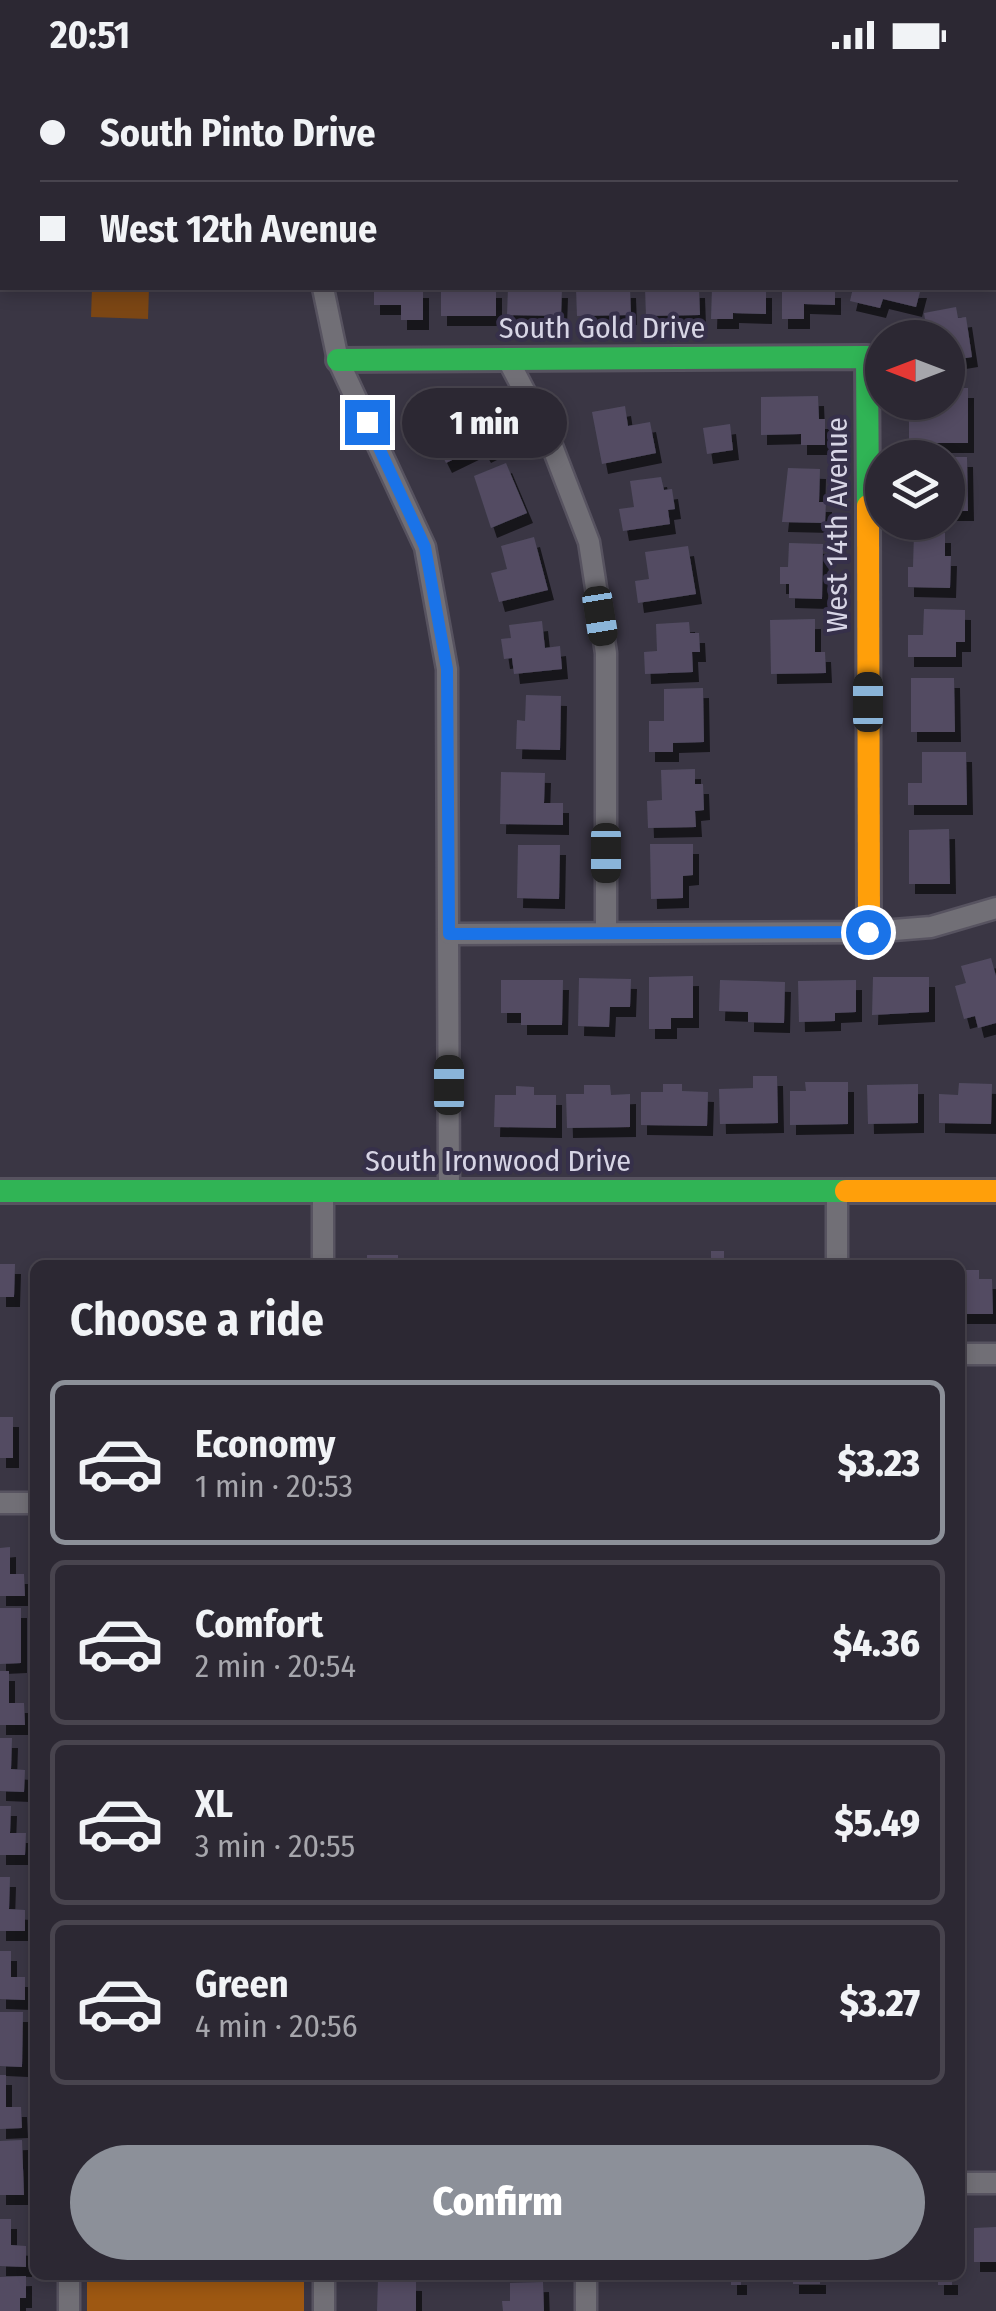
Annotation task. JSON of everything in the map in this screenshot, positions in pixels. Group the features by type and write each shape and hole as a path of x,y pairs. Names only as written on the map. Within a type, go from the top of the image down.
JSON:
{"street":[{"path":"324,290 338,360 425,547 447,669 449,1191"},
{"name":"South Gold Drive","path":"338,360 865,357"},
{"path":"507,358 548,438 588,542 606,653 606,932"},
{"name":"West 14th Avenue","path":"866,420 868,932"},
{"path":"449,934 868,932 931,927 996,908"},
{"name":"South Ironwood Drive","path":"0,1191 996,1191"},
{"path":"837,1191 837,1260"},
{"path":"323,1192 323,1260"},
{"path":"965,1354 996,1354"},
{"path":"0,1503 30,1503"},
{"path":"965,2183 996,2183"},
{"path":"69,2280 70,2311"},
{"path":"324,2280 324,2311"},
{"path":"586,2280 586,2311"}],"shaded area":[{"path":"92,290 149,290 148,319 91,317"},
{"path":"87,2280 304,2280 304,2311 87,2311"}],"building":[{"path":"374,290 423,290 423,320 401,320 401,305 374,305"},
{"path":"441,290 496,290 496,316 441,316"},
{"path":"508,290 562,290 561,316 507,315"},
{"path":"576,290 630,290 631,315 577,316"},
{"path":"645,290 699,290 700,315 646,316"},
{"path":"712,290 766,290 766,314 733,313 733,319 711,319"},
{"path":"782,290 835,290 835,305 804,304 804,319 782,319"},
{"path":"853,290 920,290 916,307 883,299 880,308 850,301"},
{"path":"956,307 958,318 966,317 972,357 965,358 965,320 925,320 924,313"},
{"path":"968,388 968,443 909,440 909,420 965,420"},
{"path":"818,396 819,419 825,419 825,445 801,445 801,434 761,435 761,397"},
{"path":"441,401 446,410 462,402 473,425 489,416 503,444 485,453 481,446 446,463 420,411"},
{"path":"625,406 628,426 650,422 656,453 602,464 592,412"},
{"path":"730,424 733,450 707,454 703,428"},
{"path":"965,457 967,457 965,511"},
{"path":"506,463 527,513 491,528 474,476"},
{"path":"788,468 820,469 819,502 826,502 825,523 782,522"},
{"path":"661,477 664,490 672,489 675,509 668,510 670,524 623,531 619,509 634,507 630,481"},
{"path":"534,537 548,590 499,602 491,573 507,569 501,546"},
{"path":"914,540 945,540 945,556 951,556 950,588 908,587 908,567 913,567"},
{"path":"789,543 823,544 822,599 789,598 789,584 780,584 780,567 788,567"},
{"path":"688,546 696,594 638,603 635,581 649,579 645,552"},
{"path":"924,609 965,610 965,642 956,642 956,657 908,657 908,635 923,635"},
{"path":"815,619 815,652 825,652 826,673 771,674 770,620"},
{"path":"542,621 545,648 560,646 562,669 514,674 512,658 504,659 501,639 511,638 509,625"},
{"path":"689,622 690,633 699,633 700,652 692,652 693,672 645,674 644,652 657,651 656,624"},
{"path":"911,678 954,678 955,732 911,732"},
{"path":"703,688 704,742 673,743 673,752 649,752 649,721 664,721 664,689"},
{"path":"526,695 561,696 560,750 516,749 517,720 525,721"},
{"path":"922,752 966,752 967,805 908,805 908,783 922,783"},
{"path":"695,769 695,784 703,784 704,810 695,811 696,827 648,828 647,801 662,800 661,770"},
{"path":"501,772 545,773 544,803 563,803 563,825 500,824"},
{"path":"949,829 950,884 909,884 909,830"},
{"path":"650,844 693,844 693,875 683,876 683,898 651,899"},
{"path":"518,845 560,845 559,899 517,898"},
{"path":"991,958 996,976 996,1023 978,1028 975,1016 964,1019 955,986 966,983 961,966"},
{"path":"693,976 693,1018 671,1018 671,1029 649,1029 649,977"},
{"path":"873,977 929,977 929,1012 872,1015"},
{"path":"579,978 631,979 630,1007 610,1007 609,1027 578,1026"},
{"path":"501,980 563,980 562,1025 521,1025 521,1013 501,1013"},
{"path":"720,980 785,982 784,1023 748,1022 748,1012 719,1011"},
{"path":"856,980 856,1012 835,1013 835,1021 799,1022 798,981"},
{"path":"753,1076 777,1076 778,1123 720,1124 719,1089 753,1088"},
{"path":"805,1082 848,1082 848,1124 790,1125 790,1091 806,1091"},
{"path":"959,1083 992,1084 991,1124 939,1123 939,1094 958,1095"},
{"path":"663,1084 682,1084 682,1091 708,1092 707,1126 641,1125 641,1092 663,1092"},
{"path":"918,1084 918,1123 868,1124 867,1085"},
{"path":"584,1085 610,1085 611,1095 630,1094 630,1127 567,1128 566,1094 584,1094"},
{"path":"516,1086 534,1087 534,1095 556,1095 556,1128 494,1127 495,1095 516,1095"},
{"path":"711,1251 724,1251 724,1260 711,1260"},
{"path":"367,1255 398,1255 398,1260 367,1260"},
{"path":"0,1264 15,1264 14,1297 0,1297"},
{"path":"965,1270 979,1270 979,1279 992,1279 993,1314 965,1314"},
{"path":"0,1417 13,1417 13,1458 0,1458"},
{"path":"10,1547 10,1574 24,1574 25,1596 0,1596 0,1548"},
{"path":"0,1608 21,1608 21,1663 0,1664"},
{"path":"0,1671 9,1671 9,1703 24,1703 25,1725 0,1725"},
{"path":"0,1738 12,1738 11,1769 25,1770 24,1792 0,1791"},
{"path":"0,1806 11,1806 10,1833 26,1833 25,1855 0,1855"},
{"path":"0,1877 10,1877 9,1909 25,1910 25,1931 0,1931"},
{"path":"0,1951 11,1951 11,1977 25,1977 25,2000 0,1999"},
{"path":"0,2012 23,2012 22,2067 0,2066"},
{"path":"0,2075 6,2075 6,2107 21,2107 22,2128 0,2129"},
{"path":"22,2140 24,2195 0,2195 0,2141"},
{"path":"0,2219 11,2219 11,2245 26,2246 26,2267 0,2266"},
{"path":"996,2227 996,2262 974,2262 974,2228"},
{"path":"26,2276 26,2298 20,2298 20,2311 0,2311 0,2277"},
{"path":"378,2280 416,2281 416,2311 377,2311"},
{"path":"793,2280 820,2280 820,2284 793,2284"},
{"path":"938,2280 952,2280 952,2285 938,2285"},
{"path":"543,2282 544,2311 503,2311 502,2301 510,2301 510,2283"}],"traffic: fast":[{"path":"338,360 867,357 868,440"},
{"path":"0,1191 846,1191"}],"traffic: slow":[{"path":"868,540 869,932"},
{"path":"846,1191 996,1191"}],"route":[{"path":"367,422 425,547 447,669 449,934 868,932"}]}
